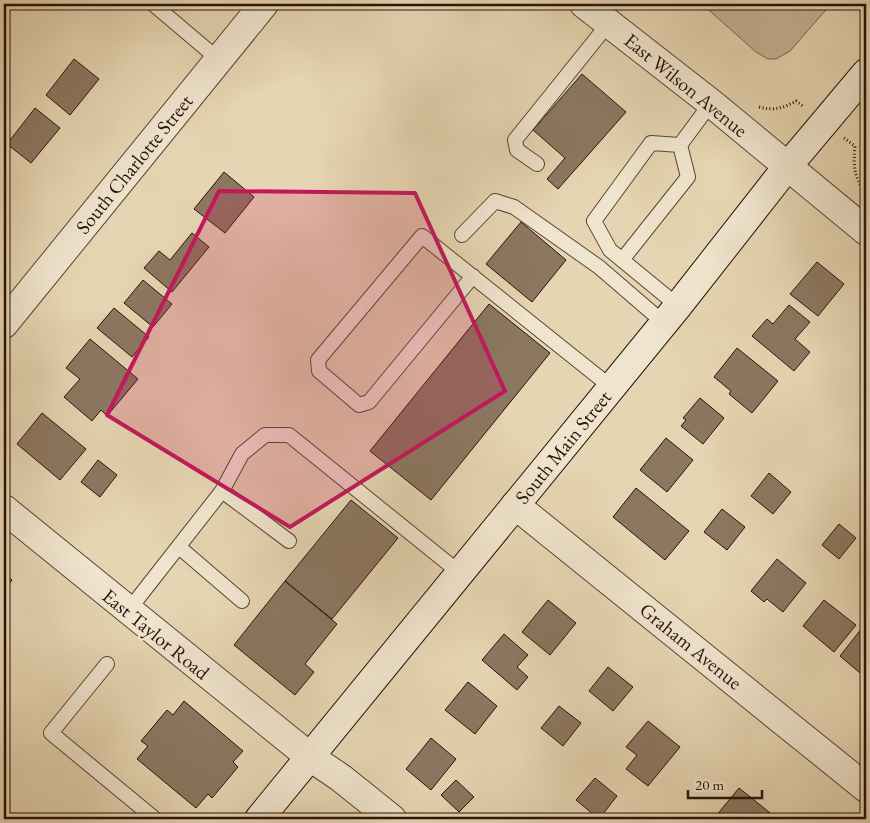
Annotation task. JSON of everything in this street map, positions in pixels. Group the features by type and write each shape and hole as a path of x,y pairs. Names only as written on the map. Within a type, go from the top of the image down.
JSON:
{"street":[{"name":"South Charlotte Street","path":"4,324 264,4"},
{"name":"East Wilson Avenue","path":"584,4 711,103 866,231"},
{"name":"South Main Street","path":"259,819 612,388 787,167 866,73"},
{"name":"Graham Avenue","path":"515,505 866,788"},
{"name":"East Taylor Road","path":"4,509 310,757 341,778 392,819"}],"lane":[{"path":"153,4 218,59"},
{"path":"537,164 517,150 515,140 609,23"},
{"path":"680,145 711,103"},
{"path":"671,315 622,260 610,250 594,220 651,143 680,145"},
{"path":"622,260 688,177 680,145"},
{"path":"462,235 495,201 514,207 671,315"},
{"path":"473,276 369,402 359,404 319,371 318,360 422,236 473,276 612,388"},
{"path":"128,611 222,491 242,454 265,435 288,435 460,573"},
{"path":"222,491 289,541"},
{"path":"179,547 242,601"},
{"path":"107,664 52,733 156,819"}],"path":[{"path":"758,107 770,110 787,106 796,101"},
{"path":"854,146 853,168 857,181 866,194"}],"highlighted area":[{"path":"219,191 415,193 505,391 290,527 107,415"}],"shaded area":[{"path":"702,4 831,4 790,51 776,59 768,59 756,52"}],"building":[{"path":"74,59 99,79 70,115 46,95"},
{"path":"582,74 626,112 558,189 547,179 565,158 533,130"},
{"path":"35,108 60,128 31,163 7,144"},
{"path":"224,172 254,197 225,233 194,209"},
{"path":"521,222 566,260 532,302 486,264"},
{"path":"192,233 209,247 172,292 144,268 159,251 170,260"},
{"path":"817,262 844,284 818,316 790,294"},
{"path":"143,280 172,304 153,327 124,303"},
{"path":"489,304 550,353 431,500 370,451"},
{"path":"789,305 810,322 795,339 810,352 794,371 752,336 767,319 773,324"},
{"path":"114,308 149,337 132,357 97,328"},
{"path":"90,339 138,379 107,416 101,410 92,421 64,397 80,379 66,368"},
{"path":"737,348 778,381 752,413 729,394 731,391 714,377"},
{"path":"700,398 724,418 703,444 681,426 686,420 683,418"},
{"path":"42,413 86,449 60,480 17,444"},
{"path":"666,438 693,460 667,492 640,470"},
{"path":"98,460 117,475 100,497 81,482"},
{"path":"769,473 791,492 773,514 751,496"},
{"path":"636,488 689,531 665,560 613,517"},
{"path":"351,500 398,538 332,619 285,581"},
{"path":"722,509 745,527 727,550 704,532"},
{"path":"839,524 856,538 839,559 822,545"},
{"path":"777,559 806,583 783,612 767,599 764,602 751,591"},
{"path":"4,574 12,580 4,590"},
{"path":"285,581 337,624 305,664 314,672 295,695 234,645"},
{"path":"548,600 576,623 550,655 522,632"},
{"path":"824,600 856,625 834,652 803,626"},
{"path":"866,623 866,678 840,656"},
{"path":"504,634 528,655 517,667 528,677 517,690 482,660"},
{"path":"608,667 633,687 613,711 589,691"},
{"path":"468,682 497,706 475,734 445,710"},
{"path":"184,701 243,751 233,762 238,767 212,798 208,794 196,808 137,759 148,746 141,741 167,710 173,715"},
{"path":"559,706 581,723 563,746 541,728"},
{"path":"648,721 680,747 648,786 626,769 637,755 626,747"},
{"path":"431,738 456,759 431,790 406,769"},
{"path":"595,778 617,796 599,819 576,800"},
{"path":"456,780 474,797 459,812 441,795"},
{"path":"739,788 774,816 772,819 717,819 715,817"},
{"path":"4,807 12,814 8,819 4,819"}]}
